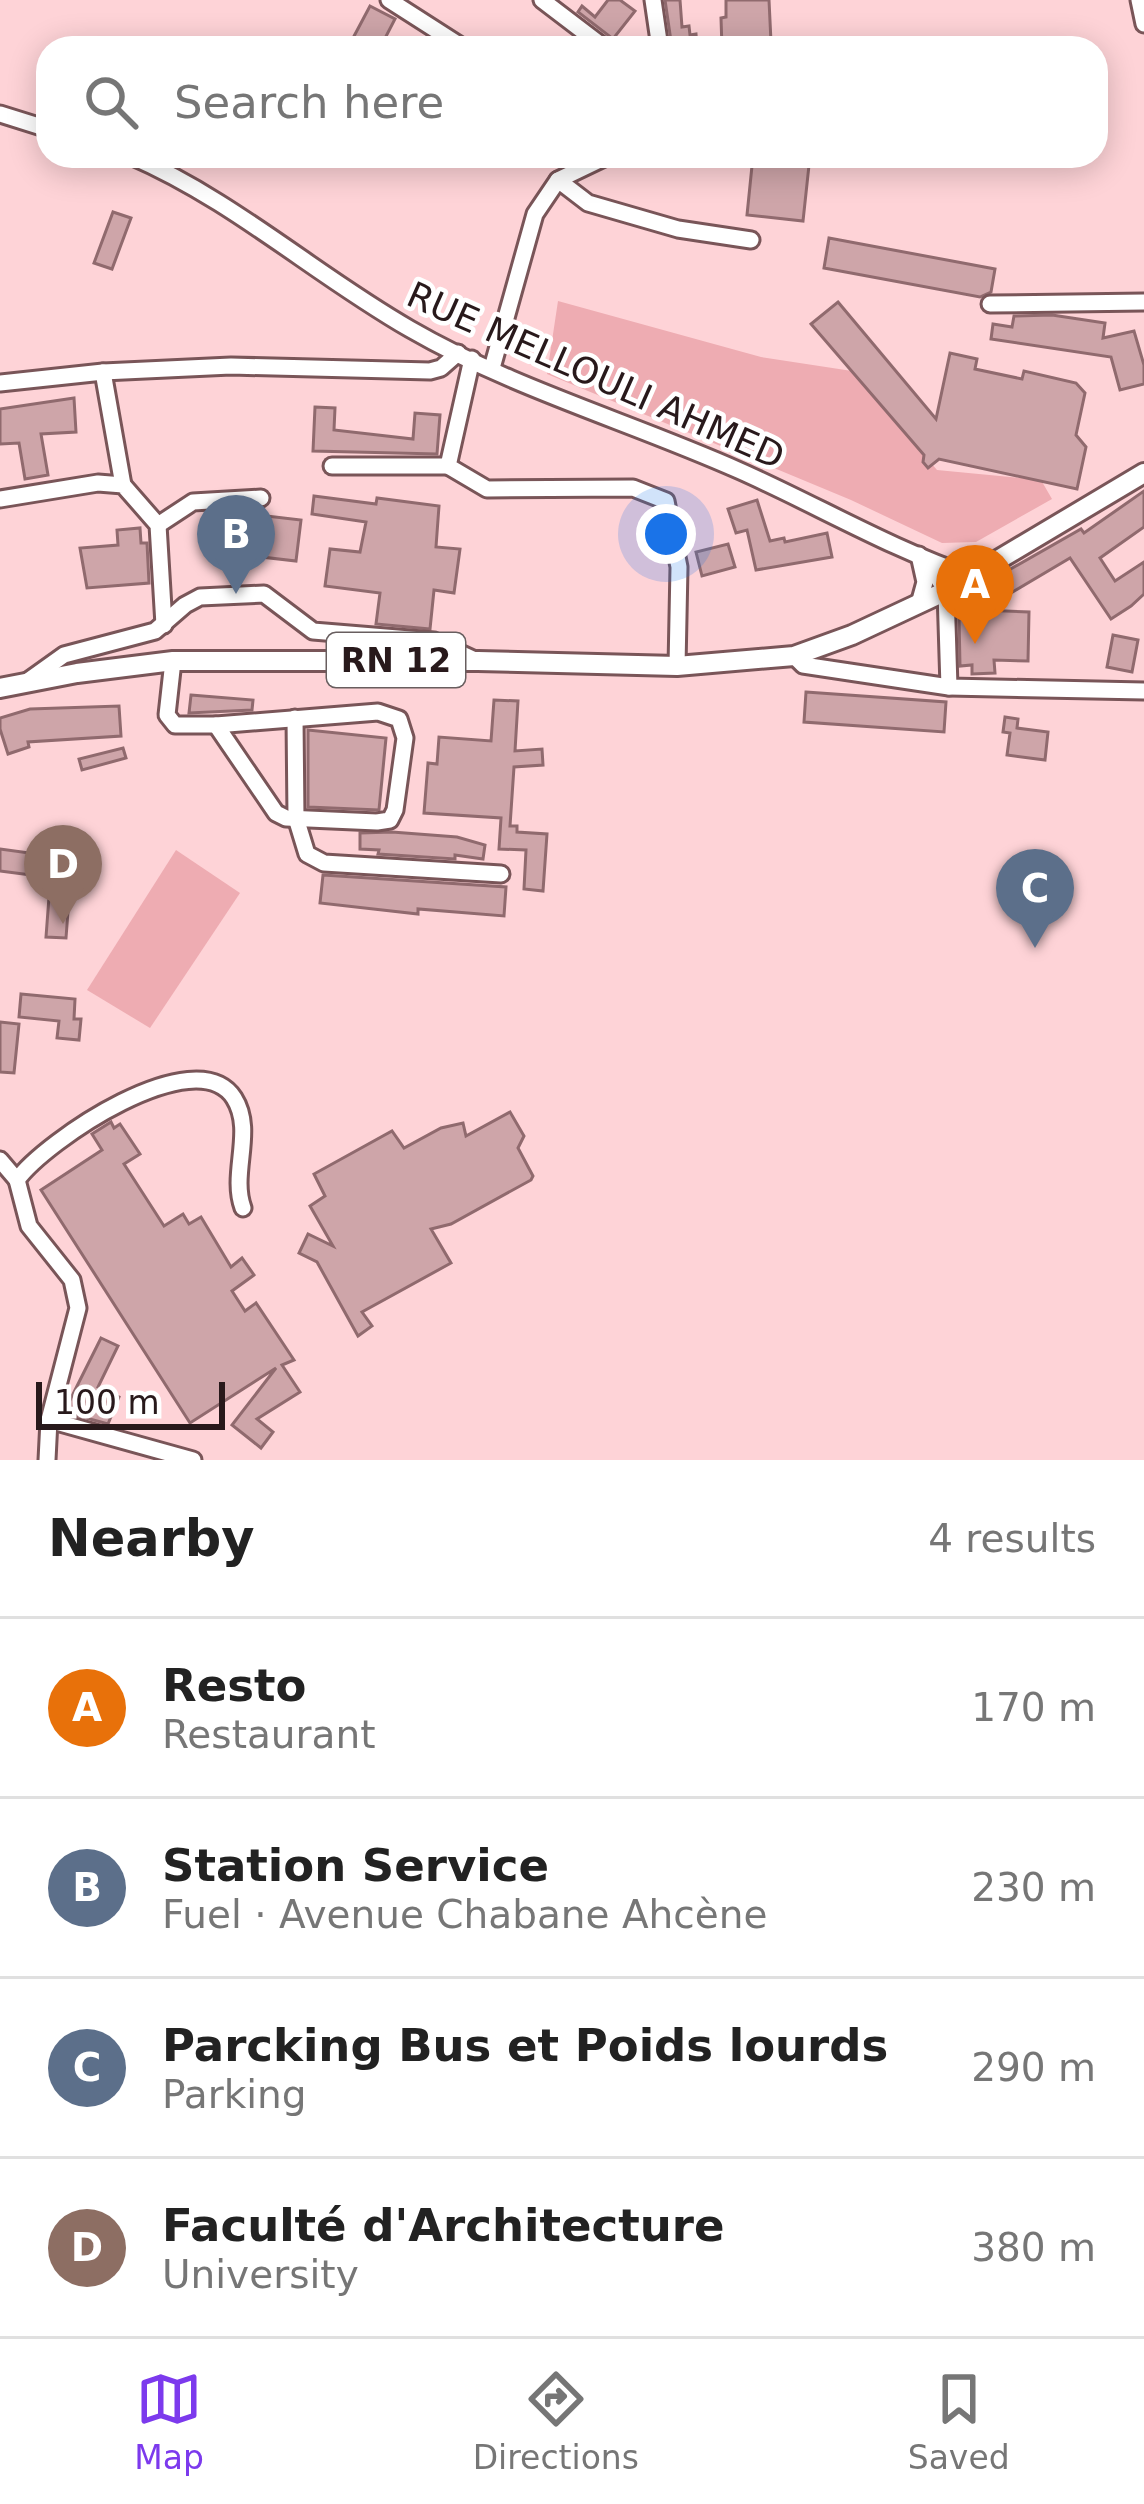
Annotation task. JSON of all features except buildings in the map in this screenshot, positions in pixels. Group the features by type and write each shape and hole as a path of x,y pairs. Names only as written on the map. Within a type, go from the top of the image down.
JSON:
{"main road":[{"name":"RN 12","path":"0,688 173,662 677,666 794,656 946,591 1144,473"}],"street":[{"path":"389,0 445,36"},
{"path":"542,0 589,36"},
{"path":"653,0 658,36"},
{"path":"1139,0 1144,22"},
{"path":"0,114 36,125"},
{"name":"RUE MELLOULI AHMED","path":"155,168 224,202 352,294 415,332 736,469 922,556 978,571"},
{"path":"492,368 535,214 558,180 583,168"},
{"path":"558,180 588,203 678,229 752,240"},
{"path":"991,304 1144,302"},
{"path":"0,383 231,366 430,371 465,356"},
{"path":"448,466 465,356"},
{"path":"103,372 123,485 158,524 164,625"},
{"path":"332,466 448,466 488,489 633,488 666,501 679,567 677,666"},
{"path":"0,499 98,483 123,485"},
{"path":"158,524 194,502 261,499"},
{"path":"922,556 946,591 949,687"},
{"path":"919,604 925,582 922,556"},
{"path":"23,683 64,655 144,635 200,597 264,594 313,631 434,640 478,661"},
{"path":"794,656 803,665 949,687 1144,691"},
{"path":"173,662 167,715 175,725 387,712 399,719 405,738 390,820 296,818 276,813 216,725"},
{"path":"296,718 296,818 307,854 324,863 501,874"},
{"path":"17,1180 58,1138 178,1079 205,1078 226,1088 236,1100 243,1139 236,1191 243,1208"},
{"path":"0,1160 17,1180 29,1226 77,1289 79,1307 49,1420 46,1460"},
{"path":"49,1420 193,1460"}],"shaded area":[{"path":"558,301 761,357 852,371 937,470 1041,480 1052,499 976,542 942,543 851,500 547,374"},
{"path":"176,850 240,893 150,1028 87,990"}],"place":[{"name":"Station Service","path":"236,594"},
{"name":"Resto","path":"975,644"},
{"name":"Faculté d'Architecture","path":"63,924"},
{"name":"Parcking Bus et Poids lourds","path":"1035,948"}]}
